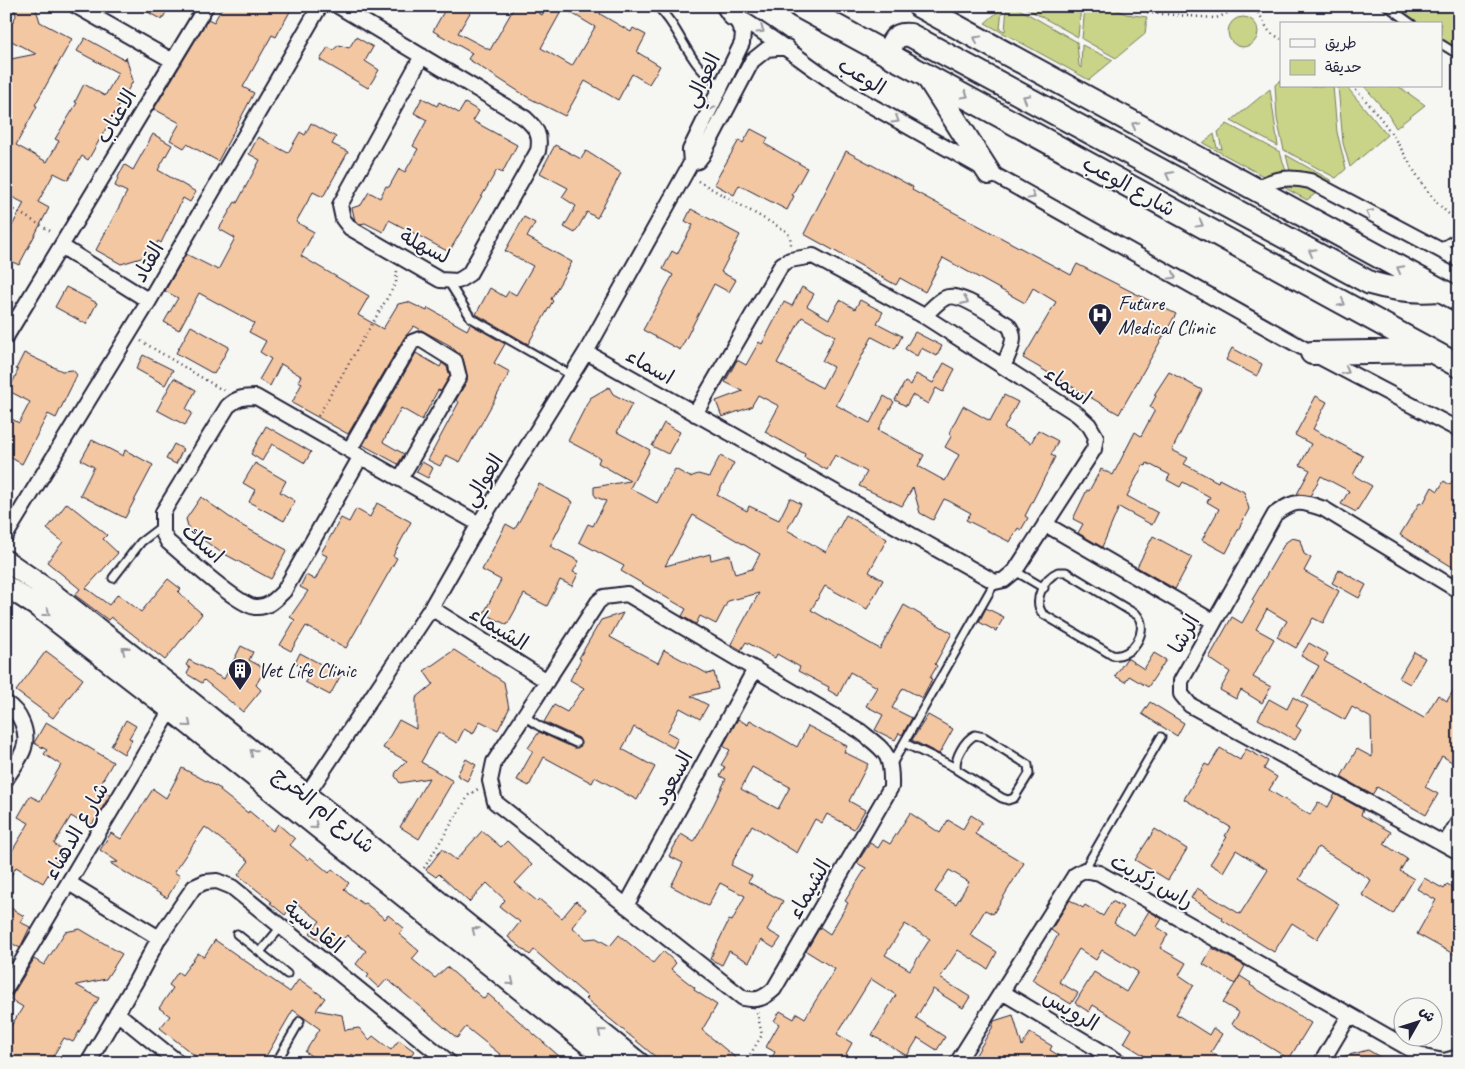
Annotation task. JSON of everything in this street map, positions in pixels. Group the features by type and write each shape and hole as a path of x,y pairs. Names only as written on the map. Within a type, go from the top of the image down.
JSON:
{"main road":[{"name":"شارع الوعب","path":"799,6 925,73 1459,366"},
{"path":"837,6 843,20 859,38"},
{"path":"919,6 1449,295"},
{"path":"944,6 955,27"},
{"path":"890,55 890,46 893,40 903,34 910,35 1370,283 1393,290 1449,295"},
{"path":"925,73 989,173"},
{"path":"1312,353 1430,351"}],"street":[{"path":"76,6 173,61"},
{"name":"الاعناب","path":"6,337 206,6"},
{"name":"القتاد","path":"6,536 149,301 320,6"},
{"name":"لسهلة","path":"338,6 422,56 525,118 536,128 540,139 538,152 468,274 458,281 440,280 350,228 343,219 340,205 422,56"},
{"name":"العوالي","path":"301,803 430,608 479,524 586,352 688,168 690,150 742,42 741,28 727,9"},
{"name":"الوعب","path":"727,9 787,47 836,85 989,173"},
{"name":"العوالي","path":"688,168 702,156 752,61 767,49 787,47"},
{"path":"989,173 1312,353 1459,430"},
{"path":"1255,190 1267,182 1281,178 1296,178 1310,181 1459,260"},
{"path":"63,243 149,301"},
{"name":"اسماء","path":"586,352 996,582 1004,580 1014,571 1094,449 1096,437 1089,425 1077,414 1004,365 924,316 813,256 790,260"},
{"path":"695,414 776,272 782,264 790,260"},
{"path":"924,316 946,297 952,296 964,299 1014,331 1004,365"},
{"path":"355,452 412,342 420,339 455,361 459,376 400,479"},
{"path":"237,398 256,397 479,524"},
{"name":"اسكك","path":"237,398 228,406 163,512 162,526 168,542 239,600 253,606 265,606 274,602 284,591 355,452"},
{"name":"الرشا","path":"1459,591 1324,509 1304,502 1288,504 1276,514 1181,681 1181,694 1190,705 1459,852"},
{"path":"1045,524 1214,622"},
{"name":"شارع ام الخرج","path":"6,561 48,590 175,702 301,803 612,1063"},
{"name":"شارع ام الخرج","path":"6,586 175,702"},
{"path":"755,1001 743,998 495,802 490,780 494,762 598,602 604,597 627,594 860,731 881,748 892,764"},
{"name":"الشيماء","path":"430,608 547,681"},
{"name":"السعود","path":"626,906 755,669"},
{"name":"شارع الدهناء","path":"6,988 175,702"},
{"path":"6,704 20,719 25,732 24,748 6,779"},
{"name":"الشيماء","path":"755,1001 765,998 774,989 891,787 892,764"},
{"name":"شارع ام الخرج","path":"301,803 415,882 639,1063"},
{"path":"1445,844 1459,821"},
{"name":"راس زكريت","path":"957,1063 1075,875 1084,870 1099,872 1427,1060 1458,1060"},
{"name":"القادسية","path":"88,1063 118,1014 159,938 194,887 205,882 217,881 232,887 450,1063"},
{"path":"69,883 159,938"},
{"name":"الرويس","path":"1002,992 1121,1063"},
{"path":"118,1014 179,1063"},
{"path":"1321,1063 1349,1016"}],"lane":[{"path":"657,6 670,21 700,70 722,86"},
{"path":"1387,6 1409,22"},
{"path":"1442,45 1459,55"},
{"path":"1438,249 1459,236"},
{"path":"448,281 471,318 571,375"},
{"path":"113,578 141,542 162,526"},
{"path":"1014,571 1044,588"},
{"path":"1066,572 1136,615 1142,622 1140,635 1126,654 1112,655 1043,614 1038,602 1044,588 1053,574 1066,572"},
{"path":"892,764 996,582"},
{"path":"524,716 539,726 576,743"},
{"path":"904,743 956,768 1008,800 1016,796 1030,771 1024,761 978,735 968,741 956,762 956,768"},
{"path":"1084,870 1161,737"},
{"path":"260,952 282,927"},
{"path":"238,934 287,974"},
{"path":"276,1063 300,1021"}],"path":[{"path":"1123,6 1151,13 1214,18 1221,18 1242,7 1253,8 1261,15 1270,32 1280,38"},
{"path":"1354,88 1390,131 1428,194 1459,222"},
{"path":"688,168 786,232 790,236 792,243 790,260"},
{"path":"6,205 63,243"},
{"path":"311,428 396,283 399,257"},
{"path":"129,334 237,398"},
{"path":"415,882 469,795 490,780"},
{"path":"745,1063 762,1035 755,1001"}],"green space":[{"path":"1007,6 1014,6 1077,42 1079,66 1081,68 1082,45 1113,60 1089,80 985,23 1002,8 1000,29 1005,31"},
{"path":"1022,6 1081,6 1078,37"},
{"path":"1085,6 1110,6 1126,14 1147,17 1145,34 1116,58 1082,39"},
{"path":"1387,6 1459,6 1459,55 1442,45 1442,22 1409,22"},
{"path":"1243,17 1254,21 1258,32 1254,43 1243,47 1232,43 1228,32 1232,21"},
{"path":"1280,81 1280,88 1333,88 1337,132 1346,169 1336,178 1284,150 1277,119 1275,85"},
{"path":"1338,88 1348,88 1387,135 1350,167 1343,143"},
{"path":"1366,88 1401,88 1425,105 1396,128 1387,113"},
{"path":"1270,89 1278,146 1231,121"},
{"path":"1227,124 1280,152 1291,188 1294,187 1286,155 1332,181 1307,200 1203,143 1214,134 1217,148 1222,149 1218,132"}],"building":[{"path":"35,6 40,22 72,39 35,105 37,106 16,145 47,162 59,141 55,139 77,103 75,102 84,84 105,96 118,73 77,51 85,38 125,60 126,57 133,81 88,160 82,156 68,180 54,173 38,202 49,208 19,265 6,259 6,228 10,230 24,203 6,194 6,60 36,54 6,38 6,33 16,16 15,9"},
{"path":"137,6 169,6 162,20"},
{"path":"223,6 293,6 276,37 272,35 243,87 254,93 218,161 187,144 184,148 170,140 180,123 154,109 208,19 214,22"},
{"path":"447,6 474,6 458,33 490,50 515,6 527,6 542,15 547,6 591,6 601,12 600,14 631,32 633,28 646,35 637,52 660,66 649,84 632,74 618,100 585,81 565,116 529,98 468,59 472,53 433,31","holes":["563,8 595,27 572,66 541,48"]},
{"path":"356,37 373,47 365,61 379,70 368,88 320,60 328,47 333,50 339,45 349,48"},
{"path":"422,98 437,106 439,102 459,113 465,103 479,111 473,121 517,145 502,173 497,170 449,252 389,220 383,232 365,223 360,224 355,221 352,208 361,205 369,192 380,198 386,186 389,187 399,169 405,172 418,149 413,146 427,120 414,113"},
{"path":"311,123 336,137 332,144 348,152 323,197 313,192 296,222 314,232 301,256 369,296 358,315 383,329 398,304 408,302 427,311 428,308 467,330 470,324 505,344 494,363 510,372 460,462 446,455 440,466 428,460 459,402 456,400 467,381 463,359 451,346 414,326 404,338 348,434 292,403 302,383 298,381 301,376 281,364 270,386 259,380 271,359 260,352 266,341 249,332 254,323 199,293 179,330 164,322 178,298 165,291 186,254 218,270 235,238 219,229 235,202 237,203 260,160 249,154 258,137 288,153 300,132 305,135"},
{"path":"751,129 768,138 765,144 807,168 792,195 794,196 787,210 739,185 734,195 714,184 739,140 743,143"},
{"path":"153,134 172,145 158,170 196,192 190,202 183,198 161,243 158,241 151,255 121,264 96,250 127,192 115,186 119,175 125,165 133,170"},
{"path":"555,145 581,159 586,151 621,173 597,218 587,212 575,233 564,227 576,206 562,197 568,188 540,173"},
{"path":"846,151 913,187 912,190 1071,275 1077,264 1176,314 1119,414 1023,358 1056,302 1033,288 1025,303 943,258 925,292 900,278 896,285 804,234"},
{"path":"691,209 740,235 721,272 736,280 729,292 714,284 680,350 643,330 673,275 663,269 672,251 677,254 693,225 685,221"},
{"path":"524,217 535,223 527,237 572,262 551,299 553,301 528,344 476,314 490,288 505,297 509,291 516,295 533,266 505,251"},
{"path":"66,287 97,303 86,324 55,307"},
{"path":"802,287 814,294 807,306 829,319 840,300 855,309 860,300 883,312 877,323 902,336 895,349 872,337 836,405 870,423 884,396 894,402 878,430 924,455 918,466 945,481 959,455 945,447 952,435 949,433 963,406 990,421 1004,395 1018,402 1004,428 1031,443 1038,430 1058,441 1051,455 1055,457 1025,516 1028,518 1021,530 1018,528 1010,542 966,520 971,513 949,501 944,499 933,520 920,513 913,487 902,506 859,486 867,472 835,455 827,470 804,457 805,454 765,432 779,406 758,395 751,407 722,417 716,401 743,391 725,382 737,360 746,365 759,342 762,344 784,302 792,306","holes":["802,317 835,336 822,361 833,367 822,388 777,363"]},
{"path":"191,326 229,347 214,374 176,353"},
{"path":"915,332 942,346 937,356 921,348 917,356 905,349"},
{"path":"1232,348 1262,364 1257,376 1226,360"},
{"path":"24,353 62,371 73,370 77,375 56,418 48,414 22,464 6,455 6,424 10,418 19,423 30,402 9,391 18,370 16,369"},
{"path":"416,353 440,367 442,363 447,367 450,376 441,391 438,390 422,420 401,408 383,442 404,454 398,464 363,445"},
{"path":"143,355 173,370 165,385 136,369"},
{"path":"944,363 955,369 943,392 936,388 928,404 912,395 906,406 895,400 905,382 911,385 916,374 933,383"},
{"path":"1169,372 1202,390 1172,450 1188,458 1184,464 1218,482 1219,479 1244,492 1249,509 1226,553 1202,540 1219,509 1207,502 1210,497 1183,482 1180,487 1167,480 1170,475 1147,463 1146,466 1143,465 1127,496 1158,513 1152,525 1119,507 1102,547 1078,533 1083,524 1073,519 1087,490 1089,491 1101,469 1113,475 1135,432 1141,436 1155,410 1150,407 1156,396 1154,395"},
{"path":"174,378 196,390 186,409 192,413 185,425 157,410"},
{"path":"609,387 613,394 632,404 617,432 650,450 630,488 657,503 675,469 690,477 698,474 709,477 720,456 734,463 717,495 747,511 749,506 779,520 790,498 801,504 787,530 826,552 846,515 887,539 869,572 883,580 867,609 825,586 811,610 880,649 904,605 952,633 935,664 937,666 922,698 903,688 892,708 912,718 902,735 899,733 895,740 875,730 883,715 866,706 877,687 850,672 838,696 828,690 829,687 798,671 800,667 777,654 775,658 746,642 741,650 731,644 759,593 728,601 716,624 700,616 696,624 682,616 686,609 621,571 624,566 579,542 588,524 593,526 606,501 596,497 594,487 630,481 598,463 600,458 568,441 590,398","holes":["693,515 760,554 752,569 735,574 730,555 711,560 710,554 665,566"]},
{"path":"1316,396 1327,402 1313,429 1363,456 1353,475 1372,486 1356,512 1341,504 1349,491 1321,476 1310,496 1297,494 1310,470 1300,465 1311,444 1295,435"},
{"path":"664,423 680,432 668,454 652,446"},
{"path":"266,426 311,452 305,463 272,444 262,461 251,454"},
{"path":"92,440 123,456 125,450 153,465 125,518 80,495 94,467 81,460"},
{"path":"174,444 183,449 176,464 166,459"},
{"path":"422,462 433,468 428,478 416,472"},
{"path":"255,463 286,481 280,492 295,501 284,521 249,502 255,490 243,483"},
{"path":"1459,470 1459,571 1400,535 1420,502 1423,504 1432,487 1438,491 1444,481 1450,485"},
{"path":"539,484 573,502 550,546 579,561 573,572 578,574 572,586 560,580 547,606 524,594 507,625 484,613 501,580 482,570 506,524 515,529"},
{"path":"201,497 239,524 287,550 271,579 219,551 189,530 186,519"},
{"path":"67,503 107,535 103,539 118,553 86,588 109,605 118,594 141,612 168,579 181,589 178,592 202,614 165,660 111,617 108,620 75,595 80,589 47,562 63,542 47,529"},
{"path":"377,503 411,522 393,556 397,558 346,648 306,626 291,651 280,645 295,620 290,617 308,591 300,587 306,575 315,580 327,556 321,553 341,518 349,522 356,509 370,517"},
{"path":"1153,536 1192,557 1175,589 1137,567"},
{"path":"1292,538 1300,540 1304,554 1311,558 1304,571 1339,591 1323,623 1313,618 1296,648 1277,637 1287,621 1267,609 1256,629 1274,639 1253,677 1271,687 1262,703 1241,690 1236,699 1220,690 1230,672 1209,658 1232,617 1242,623 1254,602 1252,600 1285,543"},
{"path":"1339,570 1366,585 1359,598 1332,583"},
{"path":"986,608 1004,617 996,631 979,622"},
{"path":"623,613 610,637 658,663 664,650 708,674 714,672 718,689 691,696 708,705 700,719 680,708 667,732 678,738 673,748 634,727 622,749 655,767 637,800 595,777 592,783 544,757 529,786 517,780 533,751 528,748 539,732 574,748 581,746 579,738 544,722 554,705 567,712 584,688 570,680 581,659 579,658 601,620"},
{"path":"1309,643 1328,654 1324,661 1424,718 1438,695 1447,701 1459,681 1459,750 1452,762 1442,756 1425,787 1438,794 1426,815 1377,787 1372,795 1341,777 1357,749 1372,757 1371,718 1352,707 1345,720 1302,696 1319,666 1301,656"},
{"path":"241,646 253,652 249,660 265,669 256,685 261,690 243,712 204,680 202,683 187,674 190,668 186,665 189,660 224,679"},
{"path":"454,650 504,682 509,709 498,730 480,721 473,734 464,729 457,743 438,732 421,762 453,781 419,839 400,827 429,778 400,783 395,776 396,772 407,761 383,748 399,720 416,729 416,698 433,684 424,671"},
{"path":"46,651 83,679 53,718 16,691"},
{"path":"1414,652 1425,658 1410,684 1399,678"},
{"path":"300,653 328,668 329,666 342,673 330,695 305,682 311,672 295,663"},
{"path":"1154,653 1166,660 1148,687 1129,676 1125,682 1115,676 1127,658 1144,669"},
{"path":"1293,697 1308,706 1296,726 1301,730 1295,740 1258,719 1269,699 1287,709"},
{"path":"1150,702 1184,723 1177,736 1142,714"},
{"path":"928,715 953,729 939,754 912,740"},
{"path":"738,719 748,725 750,720 797,747 808,726 847,746 844,752 868,764 849,801 865,810 854,829 827,814 822,823 815,819 797,853 752,825 731,865 752,876 748,882 783,901 767,930 781,938 774,948 761,940 749,962 729,951 722,965 710,959 729,920 732,921 745,896 720,883 708,906 671,886 683,863 669,856 681,834 694,842 714,804 726,779 720,776 725,767 721,765 730,750 723,746","holes":["752,767 790,787 778,809 741,789"]},
{"path":"126,720 136,726 129,738 132,740 124,754 111,746"},
{"path":"46,722 113,762 98,788 110,795 92,825 81,818 79,821 71,816 54,844 63,850 43,883 16,867 6,884 6,861 29,823 18,817 30,796 40,801 61,765 44,754 47,750 34,743"},
{"path":"1220,748 1240,760 1246,749 1268,761 1264,769 1277,777 1269,790 1310,815 1318,802 1328,807 1335,794 1363,810 1361,815 1391,832 1384,844 1407,859 1400,871 1414,879 1393,914 1362,895 1371,880 1318,847 1299,879 1339,904 1317,939 1292,923 1274,952 1222,920 1223,918 1191,898 1197,888 1240,914 1268,870 1236,850 1223,872 1210,864 1227,837 1225,836 1230,827 1184,799 1205,764 1209,766"},
{"path":"466,759 476,765 467,781 457,775"},
{"path":"182,768 221,789 220,791 248,813 249,811 273,831 278,824 295,839 290,845 308,860 310,857 329,873 332,869 349,883 344,889 385,919 388,915 404,928 399,934 419,951 412,959 435,978 447,967 484,999 488,994 567,1063 495,1063 501,1055 466,1027 457,1038 387,979 379,988 367,977 369,975 356,964 366,951 347,935 332,951 310,933 320,921 295,902 285,915 238,875 249,861 205,827 174,872 180,876 167,898 110,863 118,862 100,850 111,833 121,839 153,789 166,798"},
{"path":"910,813 940,833 948,820 963,829 971,815 982,822 975,834 1024,863 993,914 985,910 970,935 997,952 988,969 958,950 940,978 970,997 963,1008 933,989 916,1018 945,1037 937,1050 918,1038 907,1056 872,1035 896,995 871,979 837,1034 852,1043 846,1054 860,1063 769,1063 775,1052 766,1047 779,1024 774,1021 780,1011 794,1019 797,1013 805,1018 835,969 806,951 820,927 830,934 848,903 845,901 866,868 857,863 870,843 878,848 883,840 890,844","holes":["949,870 969,882 956,904 935,892","905,924 930,939 910,970 885,955"]},
{"path":"1155,829 1187,849 1168,880 1135,860"},
{"path":"482,831 501,847 507,841 532,865 515,883 537,901 539,899 562,918 576,901 586,909 572,927 586,939 596,938 610,946 619,935 653,963 663,951 676,963 671,969 695,988 694,990 717,1005 702,1030 742,1063 663,1063 586,999 588,997 534,950 530,955 508,937 520,922 500,907 505,900 487,883 469,902 439,874 436,877 426,870 442,849 456,860"},
{"path":"1424,878 1444,889 1447,884 1459,891 1459,957 1417,934 1436,900 1417,889"},
{"path":"1070,900 1083,908 1085,905 1103,916 1112,901 1123,907 1114,923 1134,935 1149,911 1162,919 1157,927 1168,934 1160,948 1186,963 1179,975 1194,985 1176,1014 1209,1035 1213,1028 1222,1034 1211,1052 1228,1063 1194,1063 1183,1056 1178,1063 1156,1063 1124,1043 1132,1029 1093,1005 1089,1012 1075,1003 1094,972 1126,992 1138,972 1102,950 1096,960 1079,949 1063,975 1059,982 1078,993 1071,1004 1032,980 1058,935 1051,930"},
{"path":"6,905 24,916 20,922 30,927 20,948 6,940"},
{"path":"80,929 122,954 106,979 76,985 99,998 73,1042 64,1038 49,1063 6,1063 6,1034 23,1007 10,999 34,959 44,965 65,932"},
{"path":"215,940 290,992 299,979 325,998 316,1010 342,1015 345,1030 359,1028 369,1040 373,1036 391,1050 399,1040 414,1051 406,1063 363,1063 352,1054 346,1063 323,1063 305,1052 320,1029 293,1010 262,1063 204,1063 160,1028 170,1016 159,1008 173,988 169,985 178,972 182,975 198,953 204,957"},
{"path":"1212,948 1245,966 1235,984 1203,964"},
{"path":"1240,976 1251,983 1250,985 1311,1023 1289,1059 1232,1024 1239,1013 1223,1003"},
{"path":"1013,1015 1022,1046 1030,1033 1052,1046 1050,1050 1070,1063 971,1063 992,1028 994,1021"},
{"path":"1368,1050 1390,1063 1334,1063 1334,1059"}],"place":[{"name":"Future Medical Clinic","path":"1100,336"},
{"name":"Vet Life Clinic","path":"240,691"}]}
